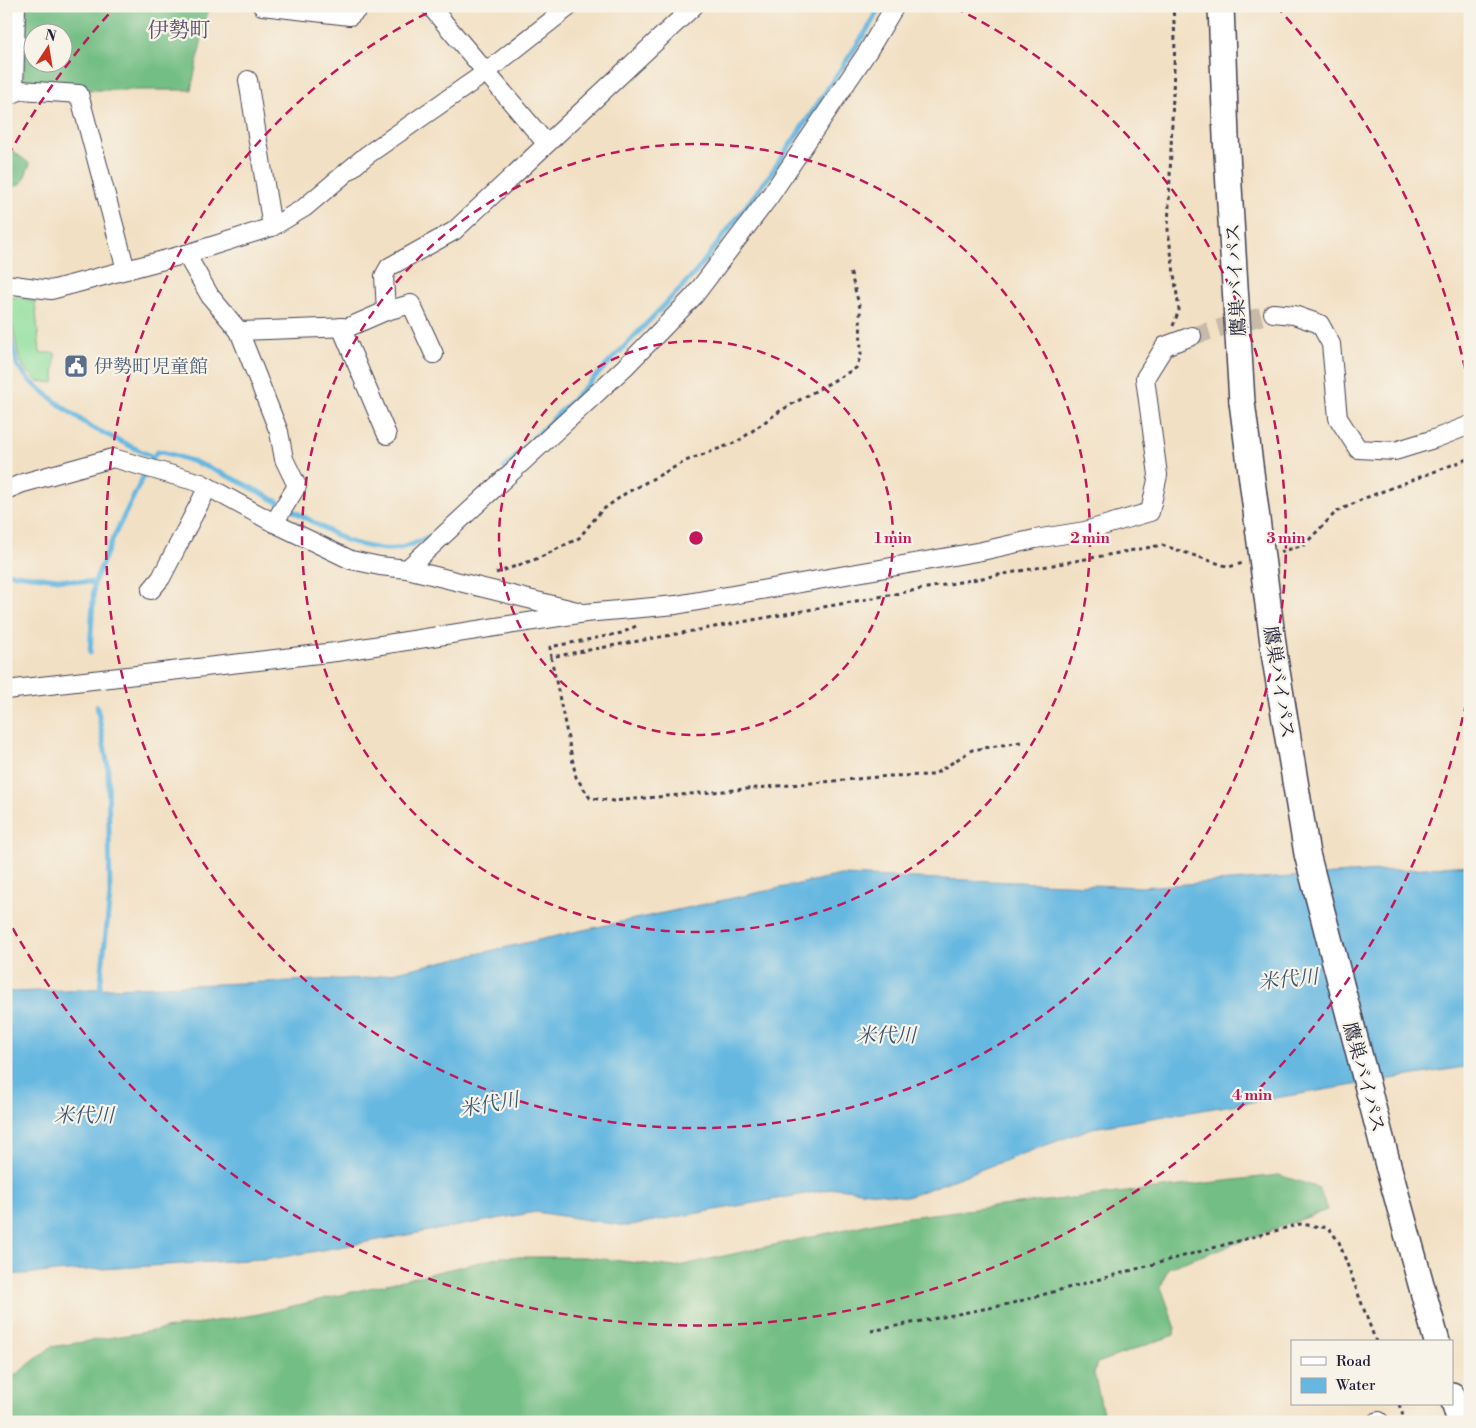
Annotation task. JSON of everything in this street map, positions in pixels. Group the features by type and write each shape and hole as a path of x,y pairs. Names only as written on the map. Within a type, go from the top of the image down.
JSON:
{"highway":[{"name":"鷹巣バイパス","path":"1221,6 1226,137 1242,402 1275,659 1307,854 1388,1165 1436,1340"},
{"path":"1454,1402 1460,1422"}],"street":[{"path":"16,6 10,95 21,90 79,94 126,270"},
{"path":"262,6 350,16 361,6"},
{"path":"430,6 546,143"},
{"path":"6,284 51,290 186,254 272,227 304,208 367,155 485,73 570,6"},
{"path":"386,311 384,276 389,267 454,231 694,6"},
{"path":"407,569 610,380 694,296 770,196 868,51 894,6"},
{"path":"248,80 272,227"},
{"path":"186,254 210,296 239,331 279,432 284,459 297,486 278,519"},
{"path":"239,331 349,327 386,311 411,304 434,354"},
{"path":"1273,313 1294,316 1320,324 1331,344 1338,418 1358,449 1394,451 1434,439 1470,425"},
{"path":"341,327 387,435"},
{"path":"6,690 336,652 585,613 676,605 753,593 982,551 1085,530 1150,512 1158,475 1145,378 1166,346 1192,336"},
{"path":"6,490 23,483 113,458 201,483 278,519 351,560 407,569 585,613"},
{"path":"151,590 161,578 208,487"}],"path":[{"path":"1166,346 1179,310 1168,230 1175,40 1173,6"},
{"path":"490,576 539,558 579,538 601,512 626,493 688,460 737,442 780,411 856,368 861,355 860,308 850,271"},
{"path":"1276,553 1304,545 1336,512 1365,498 1470,458"},
{"path":"551,657 1162,545 1229,568 1248,562"},
{"path":"638,625 622,633 550,647 576,777 590,798 613,801 889,776 934,775 972,750 1021,742"},
{"path":"871,1331 1009,1304 1300,1224 1329,1228 1339,1242 1375,1340"},
{"path":"1400,1406 1405,1422"}],"green space":[{"path":"27,6 165,6 208,10 191,90 85,90 23,81 23,72 72,72 72,22 26,22"},
{"path":"6,144 30,164 22,183 6,191"},
{"path":"21,297 35,302 40,353 55,353 54,383 37,381 24,368 19,357 7,298"},
{"path":"1279,1175 1319,1188 1327,1210 1168,1268 1161,1287 1175,1326 1174,1335 1097,1363 1094,1373 1105,1422 6,1422 6,1385 9,1380 51,1347 259,1314 501,1257 585,1257 674,1267 892,1219"}],"water":[{"name":"米代川","path":"1470,865 1470,1068 1464,1067 1092,1128 907,1197 838,1188 626,1226 536,1212 277,1258 6,1275 6,990 12,992 370,978 841,875 1141,887"}],"waterway":[{"path":"504,468 695,273 770,175 871,24 880,6"},
{"path":"6,316 17,365 30,381 91,427 153,457"},
{"path":"90,653 94,583 114,536 153,457 158,451 183,458 231,477 345,540 371,547 392,549 402,548 436,532"},
{"path":"6,573 94,583"},
{"path":"97,706 108,767 110,896 100,988"}],"tunnel":[{"path":"1192,336 1273,313"}],"place":[{"name":"伊勢町児童館","path":"76,366"}],"district":[{"name":"伊勢町","path":"179,30"}]}
